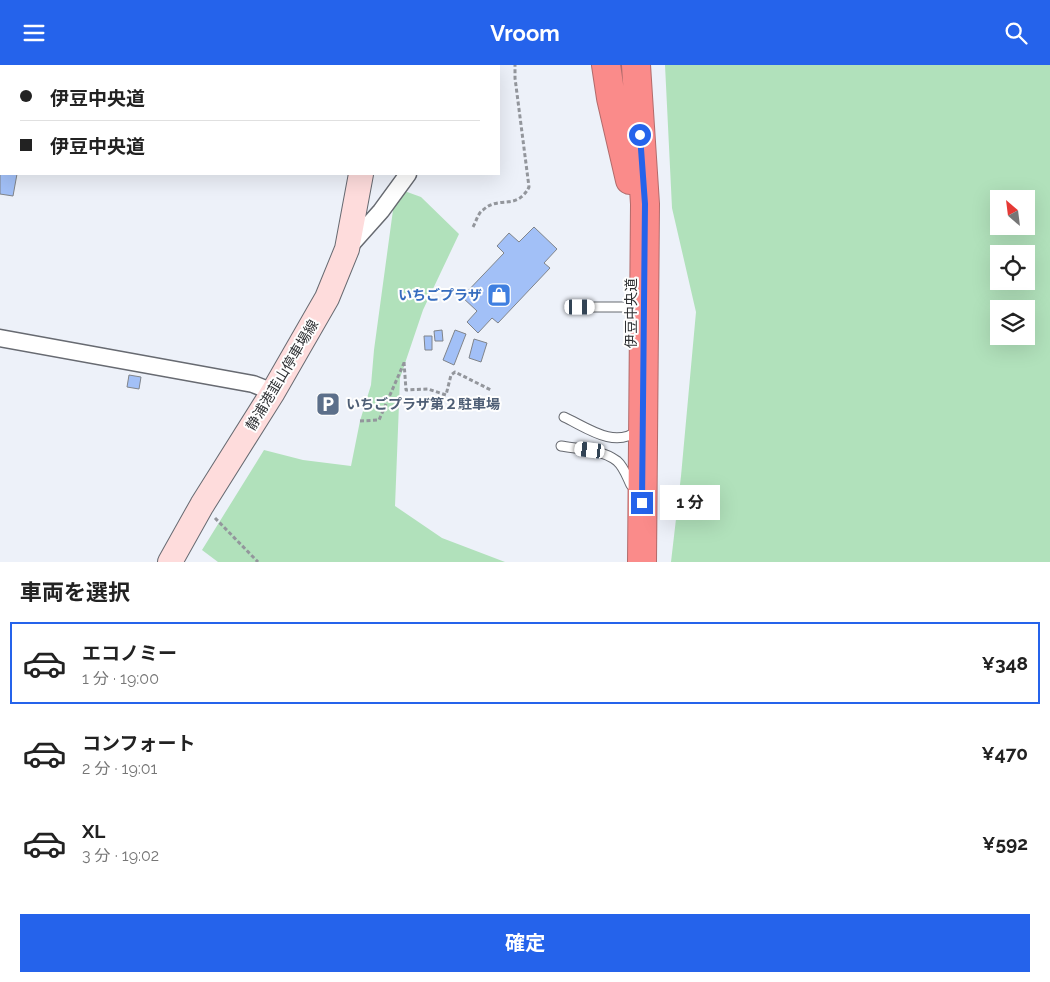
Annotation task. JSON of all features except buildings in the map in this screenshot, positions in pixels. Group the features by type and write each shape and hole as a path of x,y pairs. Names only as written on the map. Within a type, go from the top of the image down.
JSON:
{"highway":[{"path":"606,65 611,99 638,194"},
{"name":"伊豆中央道","path":"627,65 630,118 638,194"},
{"name":"伊豆中央道","path":"636,65 642,562"},
{"path":"638,194 643,65"},
{"name":"伊豆中央道","path":"631,562 631,436 640,314"}],"main road":[{"name":"静浦港韮山停車場線","path":"170,562 202,505 273,392 327,298 347,249 361,175"}],"street":[{"path":"347,249 381,211 407,175"},
{"path":"0,338 254,384 273,392"}],"lane":[{"path":"580,307 640,314"},
{"path":"564,417 606,437 624,439 631,436"},
{"path":"560,446 590,450 618,462 631,485"}],"path":[{"path":"473,227 482,211 498,202 516,201 525,195 529,187 515,65"},
{"path":"360,421 379,420 404,362 406,390 428,389 446,395 451,375 455,372 491,390"},
{"path":"202,505 258,562"}],"green space":[{"path":"665,65 1050,65 1050,562 671,562 696,312 672,208"},
{"path":"396,188 421,197 459,234 423,310 400,378 395,506 442,538 505,562 218,562 202,550 264,450 303,460 351,466 360,421 371,385"}],"place":[{"name":"いちごプラザ","path":"499,295"},
{"name":"いちごプラザ第２駐車場","path":"328,404"}],"route":[{"path":"640,135 645,204 642,503"}]}
